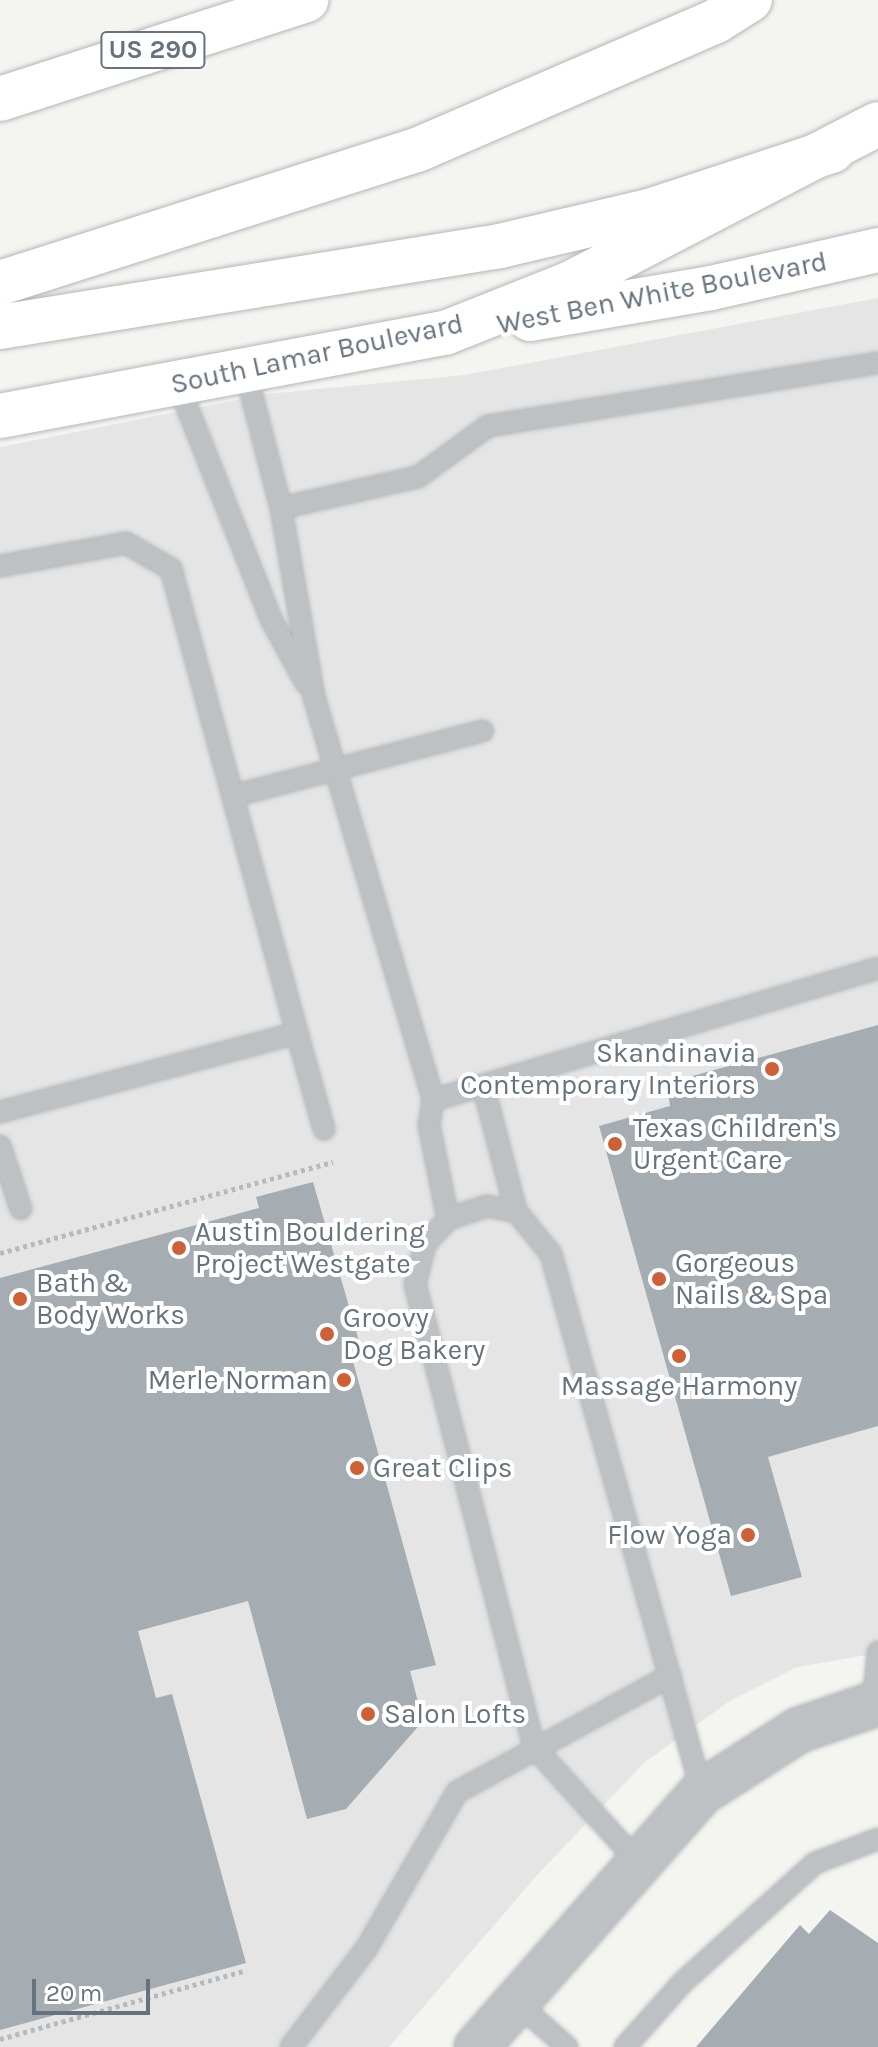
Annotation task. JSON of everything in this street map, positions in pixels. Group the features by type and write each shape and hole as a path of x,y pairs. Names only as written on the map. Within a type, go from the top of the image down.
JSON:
{"main road":[{"name":"US 290","path":"0,99 306,0"},
{"path":"0,283 417,150 716,21 750,0"},
{"name":"South Lamar Boulevard","path":"0,416 445,333 573,282 832,151 878,124"},
{"path":"0,327 500,246 649,211 832,151"},
{"name":"West Ben White Boulevard","path":"445,333 711,288 878,250"}],"street":[{"path":"477,2047 637,1861 702,1792 799,1730 876,1704"}],"lane":[{"path":"281,508 418,477 488,426 878,363"},
{"path":"245,369 281,508 314,697 433,1100 429,1125 448,1219"},
{"path":"178,384 272,621 314,697"},
{"path":"0,566 126,543 171,569 324,1129"},
{"path":"233,796 483,731"},
{"path":"433,1100 878,968"},
{"path":"0,1112 297,1033"},
{"path":"483,1085 516,1211 551,1254 702,1792"},
{"path":"0,1146 21,1209"},
{"path":"516,1211 487,1206 448,1219 425,1244 415,1285 534,1747 637,1861"},
{"path":"876,1704 878,1652"},
{"path":"291,2047 366,1949 457,1792 534,1747 670,1676"},
{"path":"625,2047 683,1982 815,1863 878,1839"},
{"path":"516,2002 567,2047"}],"path":[{"path":"0,1253 333,1162"},
{"path":"0,2039 247,1970"}],"shaded area":[{"path":"878,298 878,1653 797,1667 731,1700 645,1762 538,1874 389,2047 0,2047 0,447 267,394 465,375"}],"building":[{"path":"878,1025 878,1426 768,1457 802,1577 731,1596 599,1126 670,1106 667,1083"},
{"path":"313,1182 359,1341 348,1343 436,1665 410,1671 423,1721 346,1809 307,1819 248,1601 138,1631 156,1698 172,1694 246,1963 0,2030 0,1278 259,1208 256,1197"},
{"path":"830,1910 878,1943 878,2047 696,2047 800,1925 809,1934"}],"place":[{"name":"Skandinavia Contemporary Interiors","path":"772,1069"},
{"name":"Texas Children's Urgent Care","path":"615,1144"},
{"name":"Austin Bouldering Project Westgate","path":"179,1248"},
{"name":"Gorgeous Nails & Spa","path":"659,1279"},
{"name":"Bath & Body Works","path":"20,1299"},
{"name":"Groovy Dog Bakery","path":"327,1334"},
{"name":"Massage Harmony","path":"679,1356"},
{"name":"Merle Norman","path":"344,1380"},
{"name":"Great Clips","path":"357,1468"},
{"name":"Flow Yoga","path":"748,1535"},
{"name":"Salon Lofts","path":"368,1714"}]}
